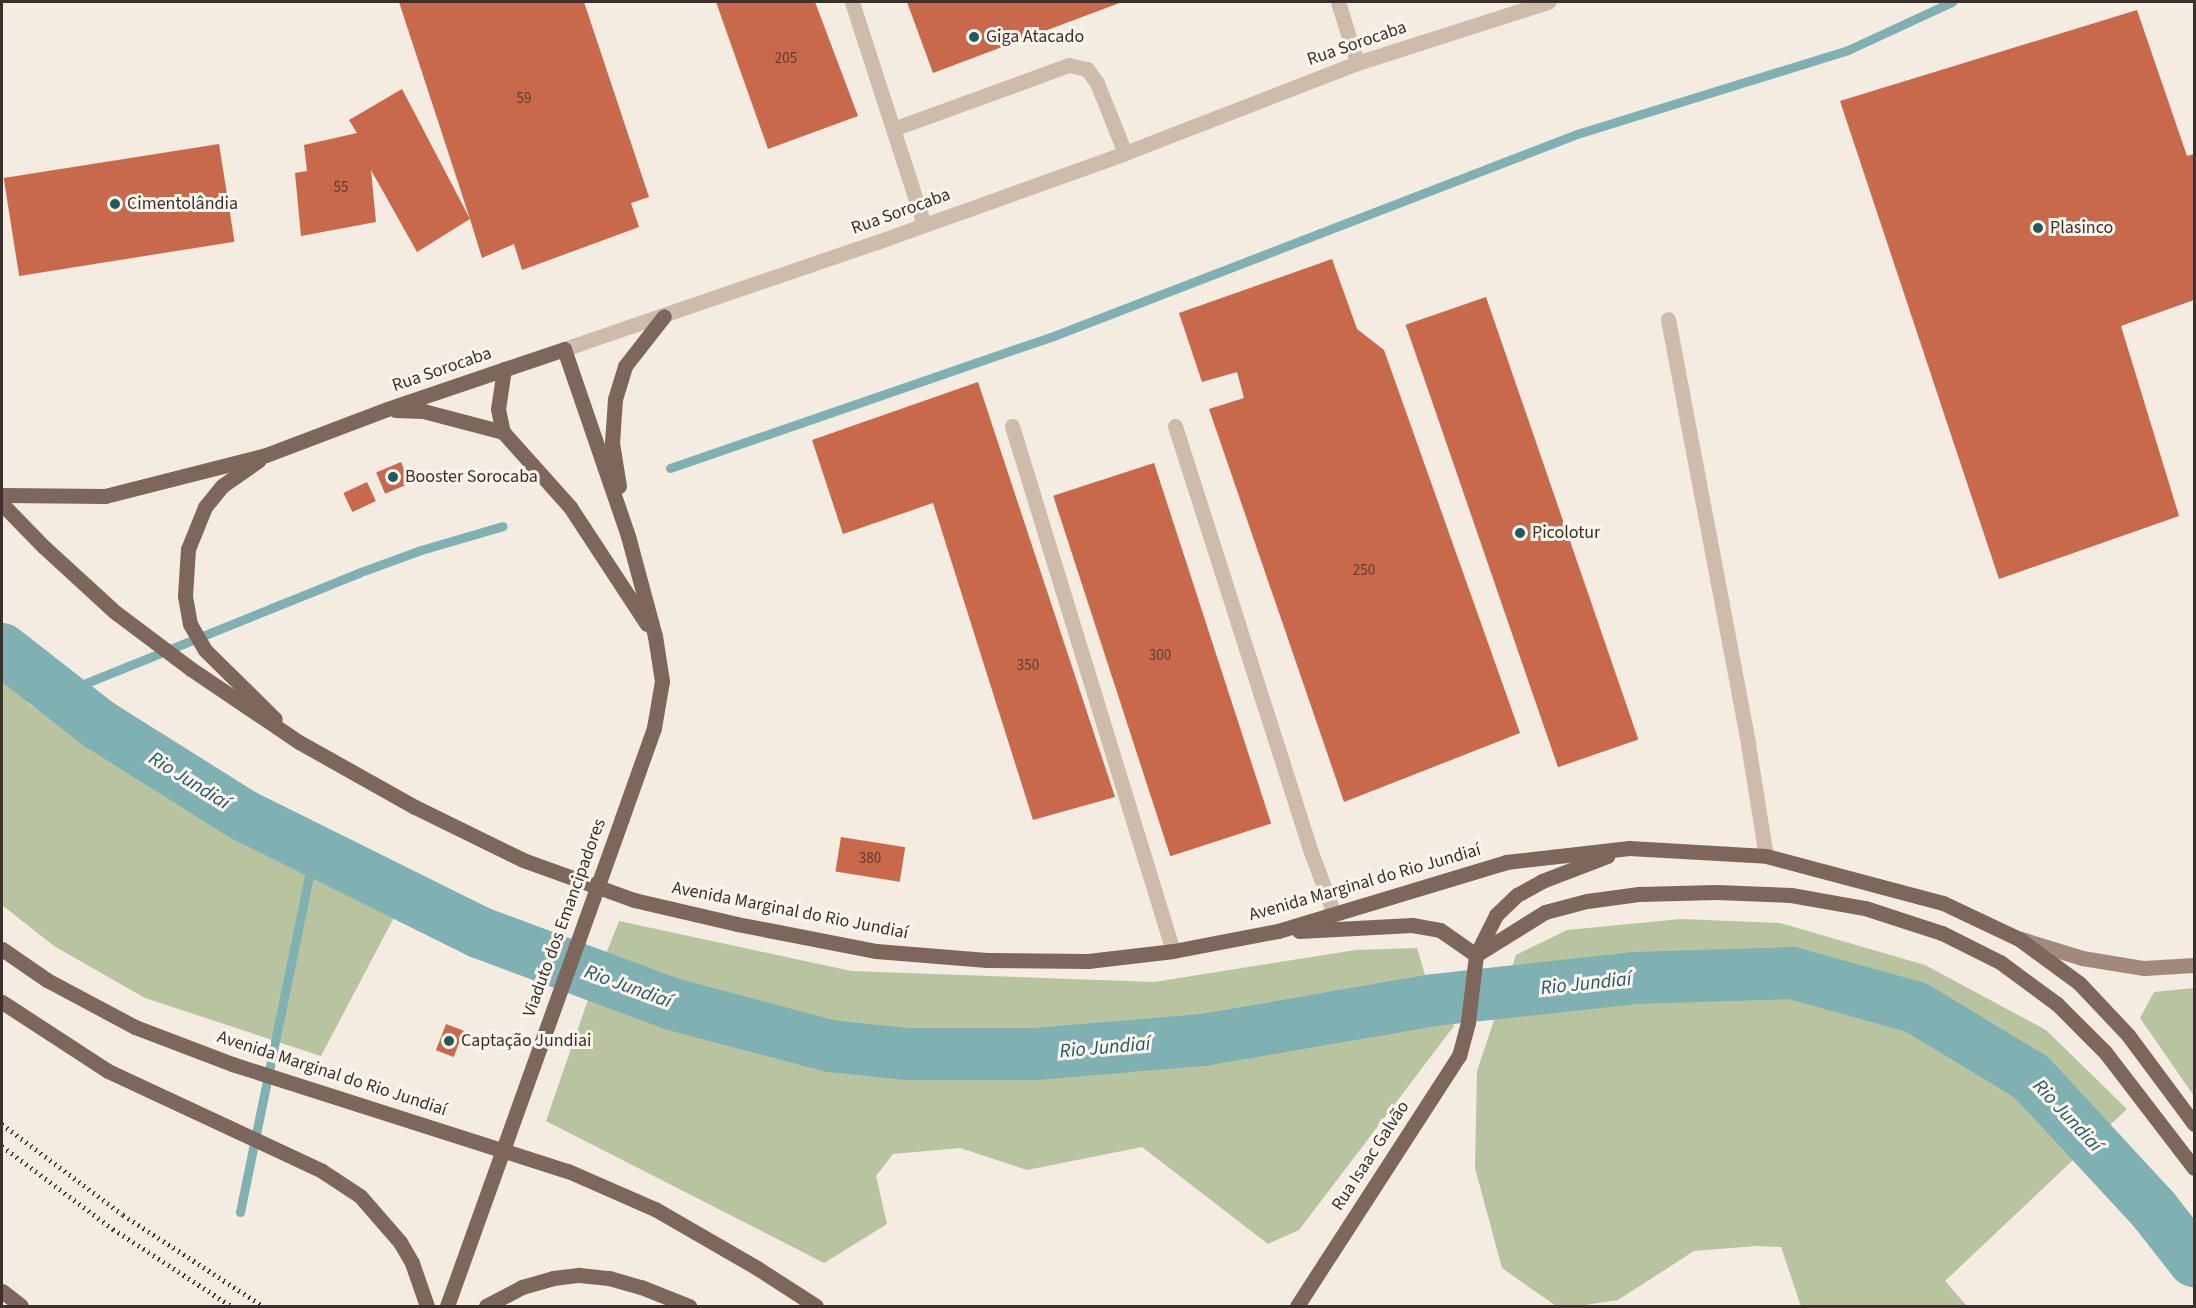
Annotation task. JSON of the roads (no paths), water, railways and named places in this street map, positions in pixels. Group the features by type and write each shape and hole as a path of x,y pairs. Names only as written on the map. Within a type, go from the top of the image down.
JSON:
{"main road":[{"path":"628,536 612,443 615,399 625,366 664,316"},
{"path":"564,349 628,536"},
{"name":"Rua Sorocaba","path":"266,455 387,409 564,349"},
{"path":"504,369 498,410 503,432 570,507 655,636"},
{"path":"387,409 423,411 503,432"},
{"path":"2,495 105,496 266,455"},
{"path":"266,455 222,486 205,507 188,549 185,596 190,624 205,650 299,742"},
{"name":"Avenida Marginal do Rio Jundiaí","path":"2,504 44,547 115,612 191,669 299,742 415,807 523,860 634,900 876,951 987,960 1088,961 1173,951 1278,931 1506,862 1629,848 1766,856 1943,903 2019,939 2079,983 2128,1035 2194,1124"},
{"name":"Viaduto dos Emancipadores","path":"447,1306 654,728 662,681 655,636 628,536"},
{"path":"1476,955 1496,915 1517,895 1542,881 1629,848"},
{"path":"1476,955 1545,912 1587,901 1639,894 1716,892 1791,895 1865,908 1942,933 2000,962 2057,1004 2105,1052 2194,1168"},
{"path":"1278,931 1412,925 1440,930 1476,955"},
{"path":"2019,939 2082,957 2144,968 2194,964"},
{"name":"Avenida Marginal do Rio Jundiaí","path":"2,949 47,980 135,1027 232,1064 579,1175 655,1209 758,1268 816,1306"},
{"name":"Rua Isaac Galvão","path":"1297,1306 1459,1056 1468,1022 1476,955"},
{"path":"2,1002 108,1071 322,1171 360,1196 400,1242 412,1263 427,1306"},
{"path":"486,1306 522,1287 579,1275 609,1278 641,1287 689,1306"},
{"path":"2,1291 21,1306"}],"street":[{"path":"852,2 924,225"},
{"path":"1338,2 1357,63"},
{"name":"Rua Sorocaba","path":"564,349 664,316 1125,153 1357,63 1548,2"},
{"path":"893,129 1069,65 1087,69 1097,83 1125,153"},
{"path":"1668,319 1748,744 1766,856"},
{"path":"1012,426 1173,951"},
{"path":"1175,426 1311,852 1334,914"}],"waterway":[{"path":"670,468 1056,335 1577,134 1848,50 1952,2"},
{"path":"59,694 358,573 421,550 503,526"},
{"name":"Rio Jundiaí","path":"2,649 98,724 243,815 481,933 672,1004 830,1046 908,1054 1036,1054 1203,1040 1434,1000 1635,978 1792,973 1915,1007 2031,1077 2154,1210 2194,1261"},
{"path":"240,1212 314,850"}],"railway":[{"path":"2,1124 123,1215 263,1306"},
{"path":"2,1146 113,1229 231,1306"}],"place":[{"name":"Giga Atacado","path":"974,37"},
{"name":"Cimentolândia","path":"115,204"},
{"name":"Plasinco","path":"2038,228"},
{"name":"Booster Sorocaba","path":"393,477"},
{"name":"Picolotur","path":"1520,533"},
{"name":"Captação Jundiai","path":"449,1041"}]}
